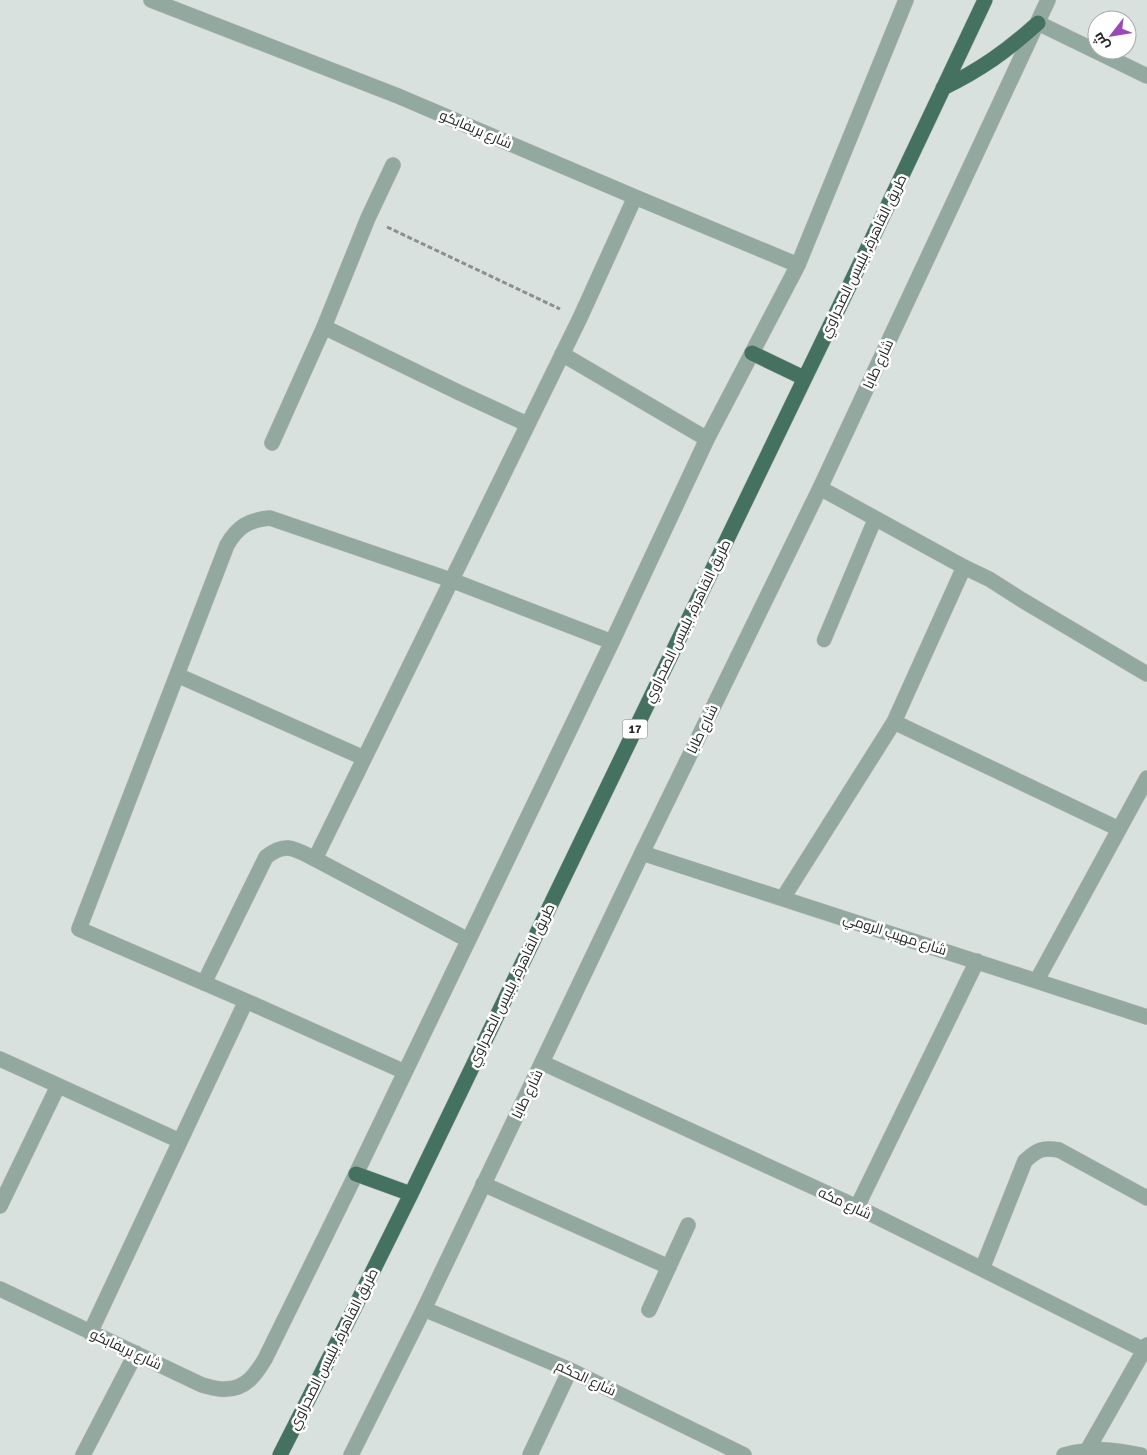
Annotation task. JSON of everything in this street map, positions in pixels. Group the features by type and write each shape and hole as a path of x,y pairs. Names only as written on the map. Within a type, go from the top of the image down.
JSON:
{"highway":[{"name":"طريق القاهرة, بلبيس الصحراوي","path":"280,1455 411,1194 871,241 985,0"},
{"path":"942,88 968,76 993,60 1038,23"},
{"path":"752,353 804,378"},
{"path":"356,1174 411,1194"}],"street":[{"name":"شارع بريفابكو","path":"151,0 398,96 798,264"},
{"path":"356,1174 612,642 707,439 798,264 906,0"},
{"name":"شارع طابا","path":"351,1455 424,1309 642,853 820,488 1048,0"},
{"path":"1038,23 1147,76"},
{"path":"272,443 324,327 368,218 393,165"},
{"path":"315,859 580,318 635,197"},
{"path":"324,327 460,394 527,424"},
{"path":"562,354 707,439"},
{"path":"820,488 989,579 1147,674"},
{"path":"405,1072 79,929 227,545 234,534 244,525 257,519 270,518 451,580 612,642"},
{"path":"783,898 894,722 964,567"},
{"path":"177,675 364,758"},
{"path":"894,722 1119,829"},
{"path":"1037,980 1147,778"},
{"path":"204,983 266,857 273,851 282,848 290,847 315,859 468,940"},
{"name":"شارع مهيب الرومي","path":"642,853 1147,1017"},
{"path":"857,1208 977,961"},
{"path":"90,1332 246,1001"},
{"path":"0,1059 180,1142"},
{"name":"شارع مكه","path":"543,1063 857,1208 1146,1348"},
{"path":"0,1206 58,1086"},
{"path":"982,1269 1025,1161 1035,1152 1048,1148 1059,1150 1147,1198"},
{"name":"شارع بريفابكو","path":"0,1289 202,1385 226,1389 241,1386 254,1376 265,1359 356,1174"},
{"path":"483,1184 669,1267"},
{"path":"649,1310 688,1226"},
{"name":"شارع الحكم","path":"424,1309 570,1370 744,1455"},
{"path":"1088,1450 1146,1348"},
{"path":"83,1455 136,1353"},
{"path":"530,1455 570,1370"},
{"path":"1064,1455 1088,1450 1111,1449 1140,1455"}],"lane":[{"path":"824,640 874,518"}],"path":[{"path":"368,218 580,318"}]}
